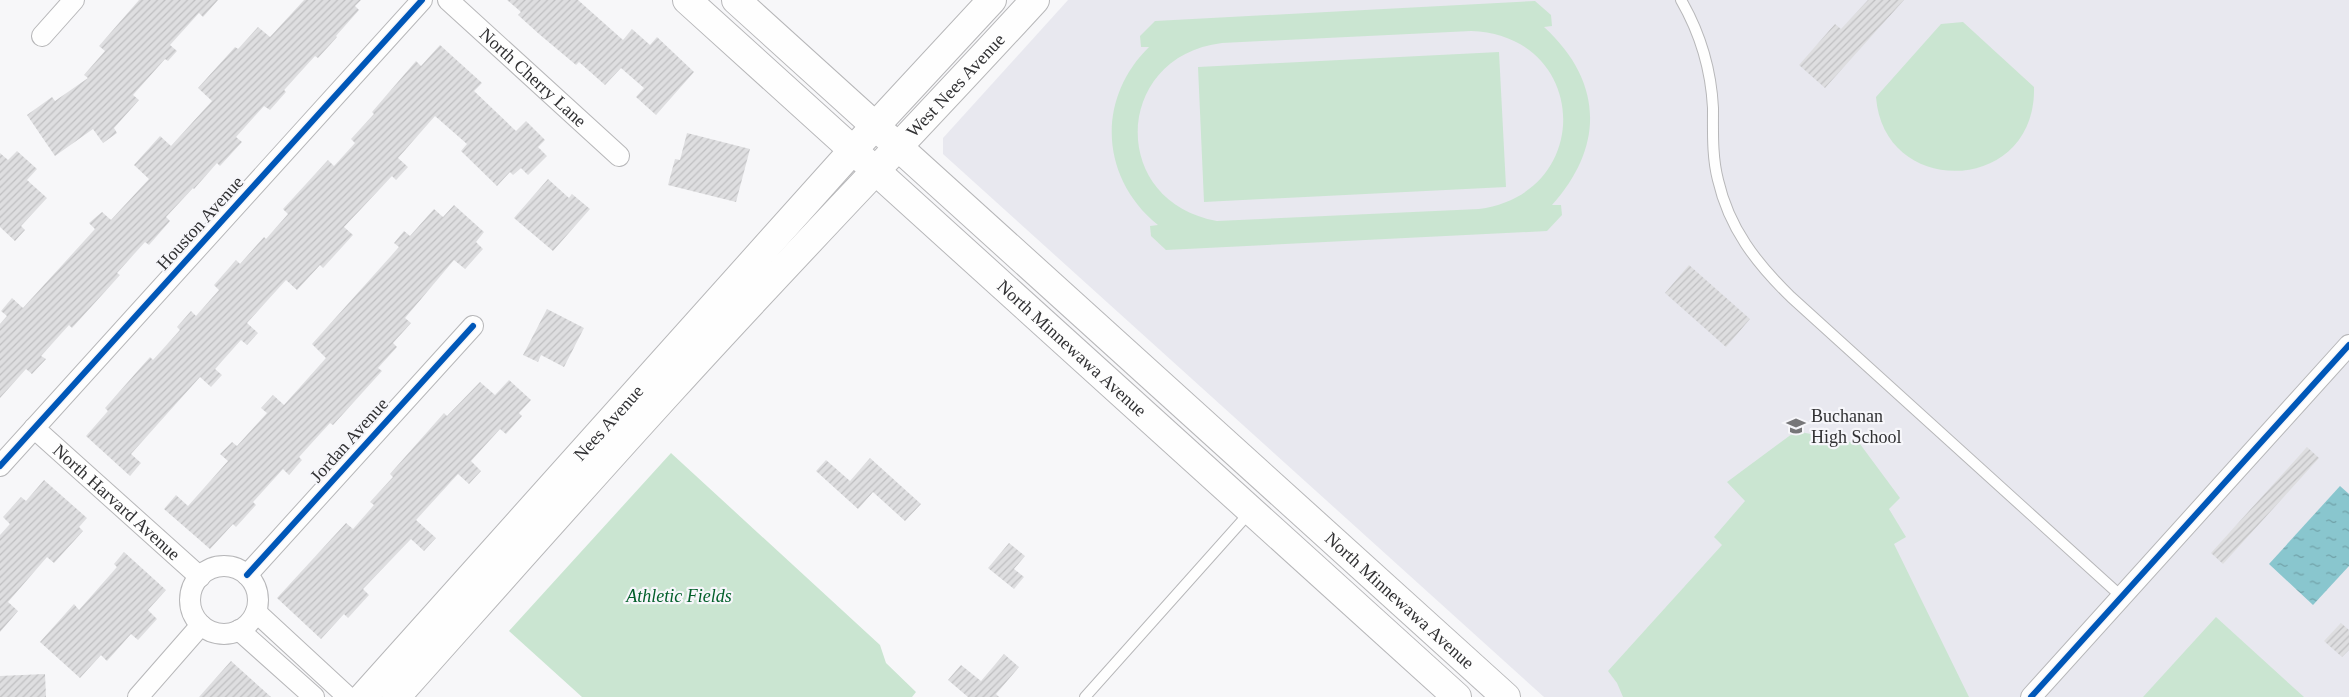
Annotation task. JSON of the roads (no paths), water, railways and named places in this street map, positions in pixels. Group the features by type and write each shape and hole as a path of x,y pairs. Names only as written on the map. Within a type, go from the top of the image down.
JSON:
{"main road":[{"name":"North Minnewawa Avenue","path":"687,0 1457,697"},
{"name":"North Minnewawa Avenue","path":"736,0 1506,697"},
{"name":"West Nees Avenue","path":"854,150 992,0"},
{"name":"West Nees Avenue","path":"875,170 899,147 1035,0"},
{"name":"Nees Avenue","path":"363,697 854,150"},
{"name":"Nees Avenue","path":"396,697 672,389 875,170"},
{"path":"1252,510 1274,486"}],"street":[{"path":"42,36 74,0"},
{"name":"Houston Avenue","path":"0,466 422,0"},
{"name":"North Cherry Lane","path":"448,0 619,156"},
{"name":"Jordan Avenue","path":"247,575 473,326"},
{"path":"2031,697 2349,345"},
{"name":"North Harvard Avenue","path":"34,428 200,577"},
{"path":"223,566 240,570 247,575 254,583 257,592 256,612 246,626 239,630 219,633 201,625 196,618 190,601 194,584 200,577 206,571 223,566"},
{"path":"256,612 348,697"},
{"path":"138,697 201,625"},
{"path":"239,630 314,697"}],"lane":[{"path":"1681,0 1691,18 1706,59 1713,106 1714,157 1717,178 1729,214 1751,254 1791,297 2122,597"},
{"path":"1085,697 1252,510"}],"water":[{"path":"2340,486 2349,494 2349,566 2313,605 2269,564"}],"place":[{"name":"Buchanan High School","path":"1796,426"}],"park label":[{"name":"Athletic Fields","path":"679,596"}]}
